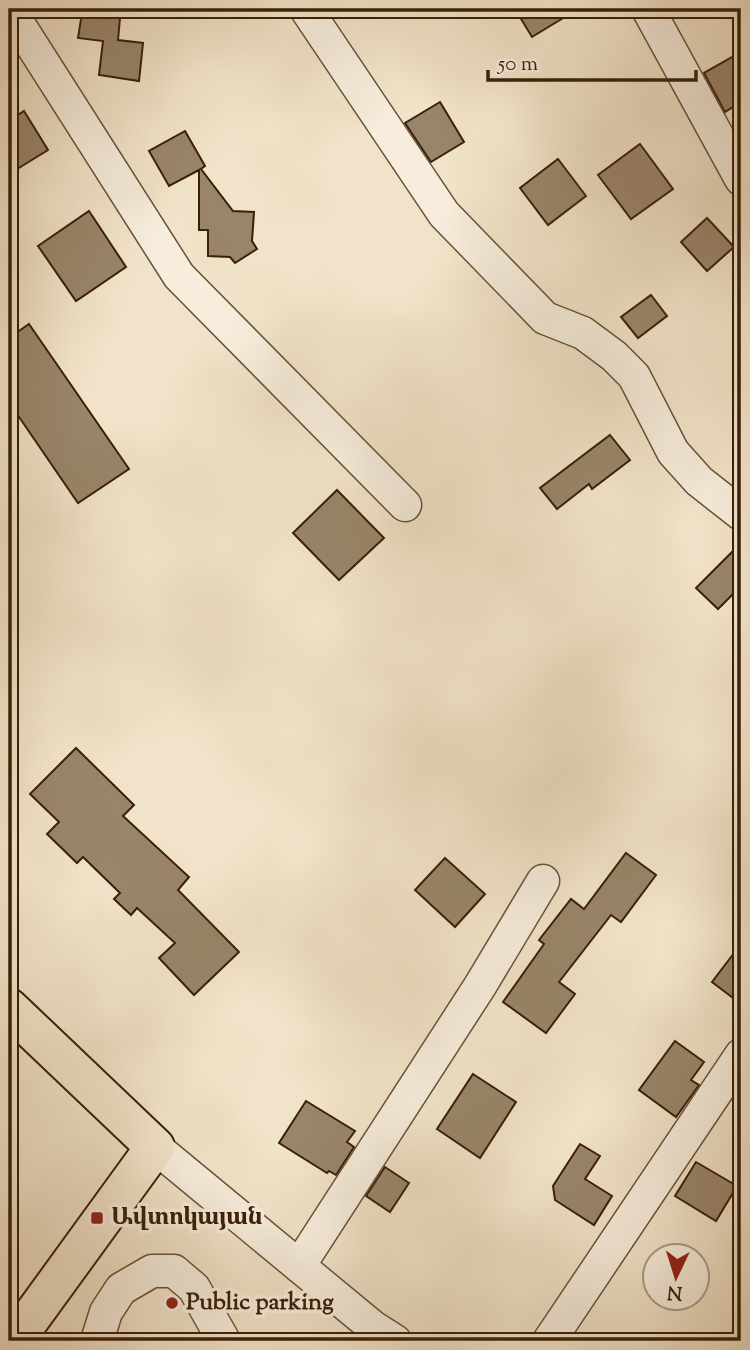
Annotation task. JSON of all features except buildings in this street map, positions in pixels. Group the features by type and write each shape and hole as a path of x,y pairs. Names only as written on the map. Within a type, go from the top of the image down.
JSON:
{"main road":[{"path":"9,1008 155,1146 14,1341"}],"street":[{"path":"9,9 179,276 405,505"},
{"path":"306,9 444,214 545,318 583,333 635,376 673,452 699,481 741,514"},
{"path":"648,9 741,180"},
{"path":"299,1266 480,986 543,881"},
{"path":"549,1341 741,1055"},
{"path":"155,1146 373,1327 395,1341"},
{"path":"103,1339 106,1312 121,1289 152,1271 174,1270 194,1288 224,1341"}],"place":[{"name":"Ավտոկայան","path":"97,1218"},
{"name":"Public parking","path":"172,1303"}]}
